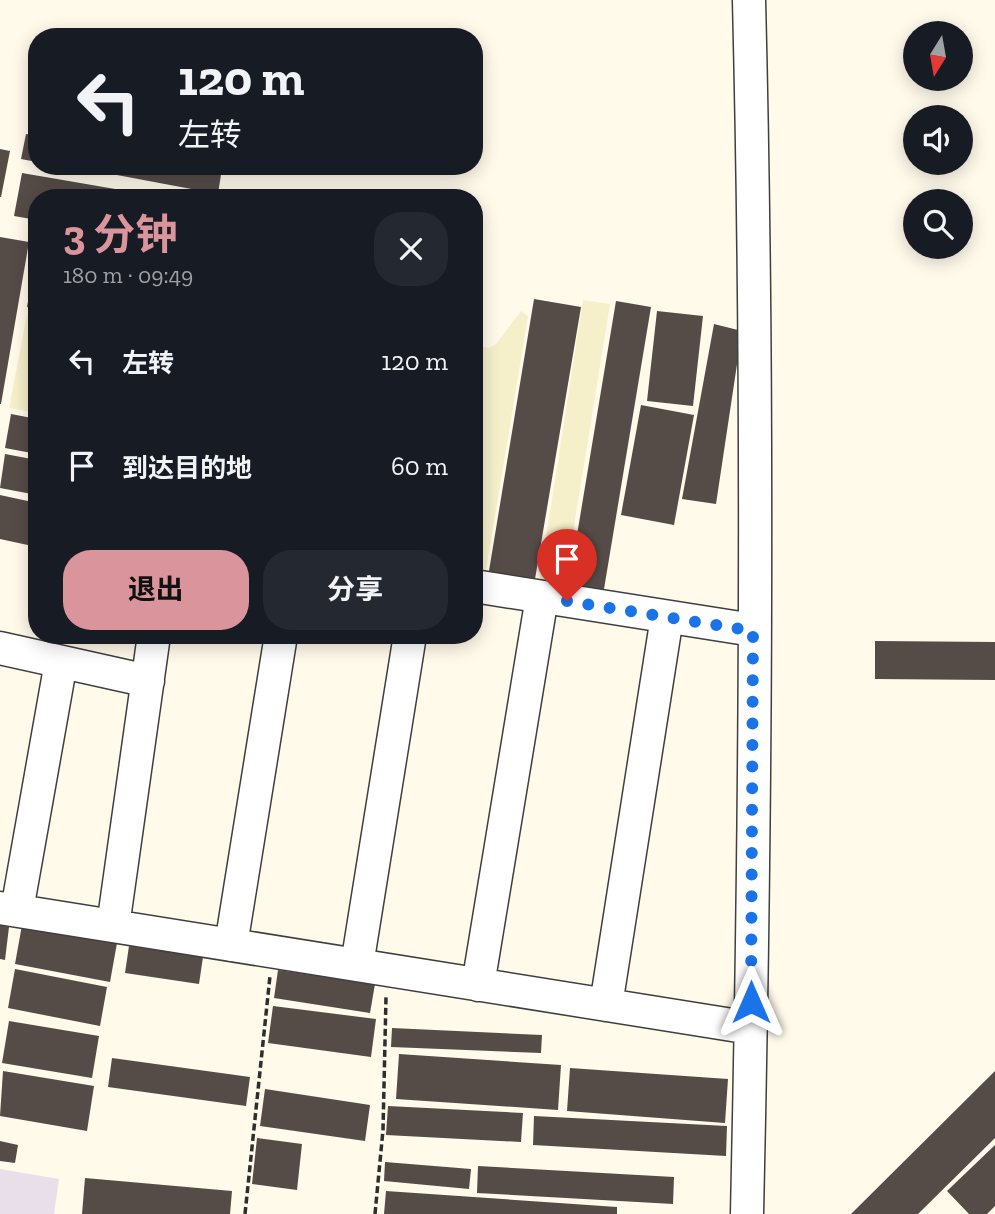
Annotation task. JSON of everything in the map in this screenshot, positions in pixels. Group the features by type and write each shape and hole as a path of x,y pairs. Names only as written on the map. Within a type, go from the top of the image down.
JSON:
{"street":[{"path":"747,1214 751,1028 755,255 749,0"},
{"path":"483,587 753,631"},
{"path":"478,985 542,597"},
{"path":"606,1005 667,617"},
{"path":"113,926 153,644"},
{"path":"231,945 280,644"},
{"path":"372,967 409,644"},
{"path":"0,648 148,681"},
{"path":"61,662 8,909 751,1028"}],"path":[{"path":"245,1214 272,951"},
{"path":"372,967 383,1130 375,1214"}],"shaded area":[{"path":"583,300 610,304 563,594 538,590"},
{"path":"521,311 528,316 484,582 483,347 489,348 496,344"},
{"path":"27,315 28,411 9,408"},
{"path":"0,1169 59,1179 54,1214 0,1214"}],"building":[{"path":"26,134 28,134 28,160 21,159"},
{"path":"0,149 10,151 1,197 0,197"},
{"path":"22,173 115,189 28,189 28,218 14,216"},
{"path":"117,175 221,175 219,189 191,189"},
{"path":"0,237 28,242 28,248 0,404"},
{"path":"534,299 581,307 534,585 488,577"},
{"path":"616,301 651,307 603,595 568,589"},
{"path":"657,311 703,316 693,406 647,401"},
{"path":"714,324 742,331 716,504 682,499"},
{"path":"641,405 694,415 674,525 621,515"},
{"path":"11,414 28,417 28,452 5,448"},
{"path":"5,454 28,458 28,493 0,488"},
{"path":"0,495 28,501 28,545 0,539"},
{"path":"875,641 995,642 995,680 875,679"},
{"path":"0,925 9,927 5,960 0,959"},
{"path":"22,925 117,943 110,982 15,964"},
{"path":"129,946 203,957 199,984 125,973"},
{"path":"15,969 107,987 100,1026 8,1008"},
{"path":"278,970 375,984 370,1013 274,998"},
{"path":"273,1006 376,1019 371,1057 268,1043"},
{"path":"9,1021 99,1036 92,1078 2,1063"},
{"path":"392,1028 542,1035 541,1053 391,1047"},
{"path":"399,1054 561,1065 558,1110 396,1099"},
{"path":"112,1058 250,1077 246,1106 108,1087"},
{"path":"570,1068 728,1079 725,1123 567,1111"},
{"path":"3,1071 94,1086 87,1131 0,1116"},
{"path":"995,1071 995,1138 918,1214 851,1214"},
{"path":"265,1089 370,1105 365,1141 260,1126"},
{"path":"388,1106 523,1113 521,1142 386,1135"},
{"path":"534,1116 727,1126 726,1156 533,1145"},
{"path":"257,1138 302,1144 297,1190 252,1184"},
{"path":"0,1141 18,1145 15,1163 0,1161"},
{"path":"995,1145 995,1206 987,1214 969,1214 947,1191"},
{"path":"385,1162 471,1169 469,1189 384,1181"},
{"path":"478,1166 674,1177 673,1204 477,1193"},
{"path":"85,1178 232,1191 230,1214 82,1214"},
{"path":"386,1191 617,1207 617,1214 384,1214"}],"route":[{"path":"567,601 753,631 751,1002"}]}
